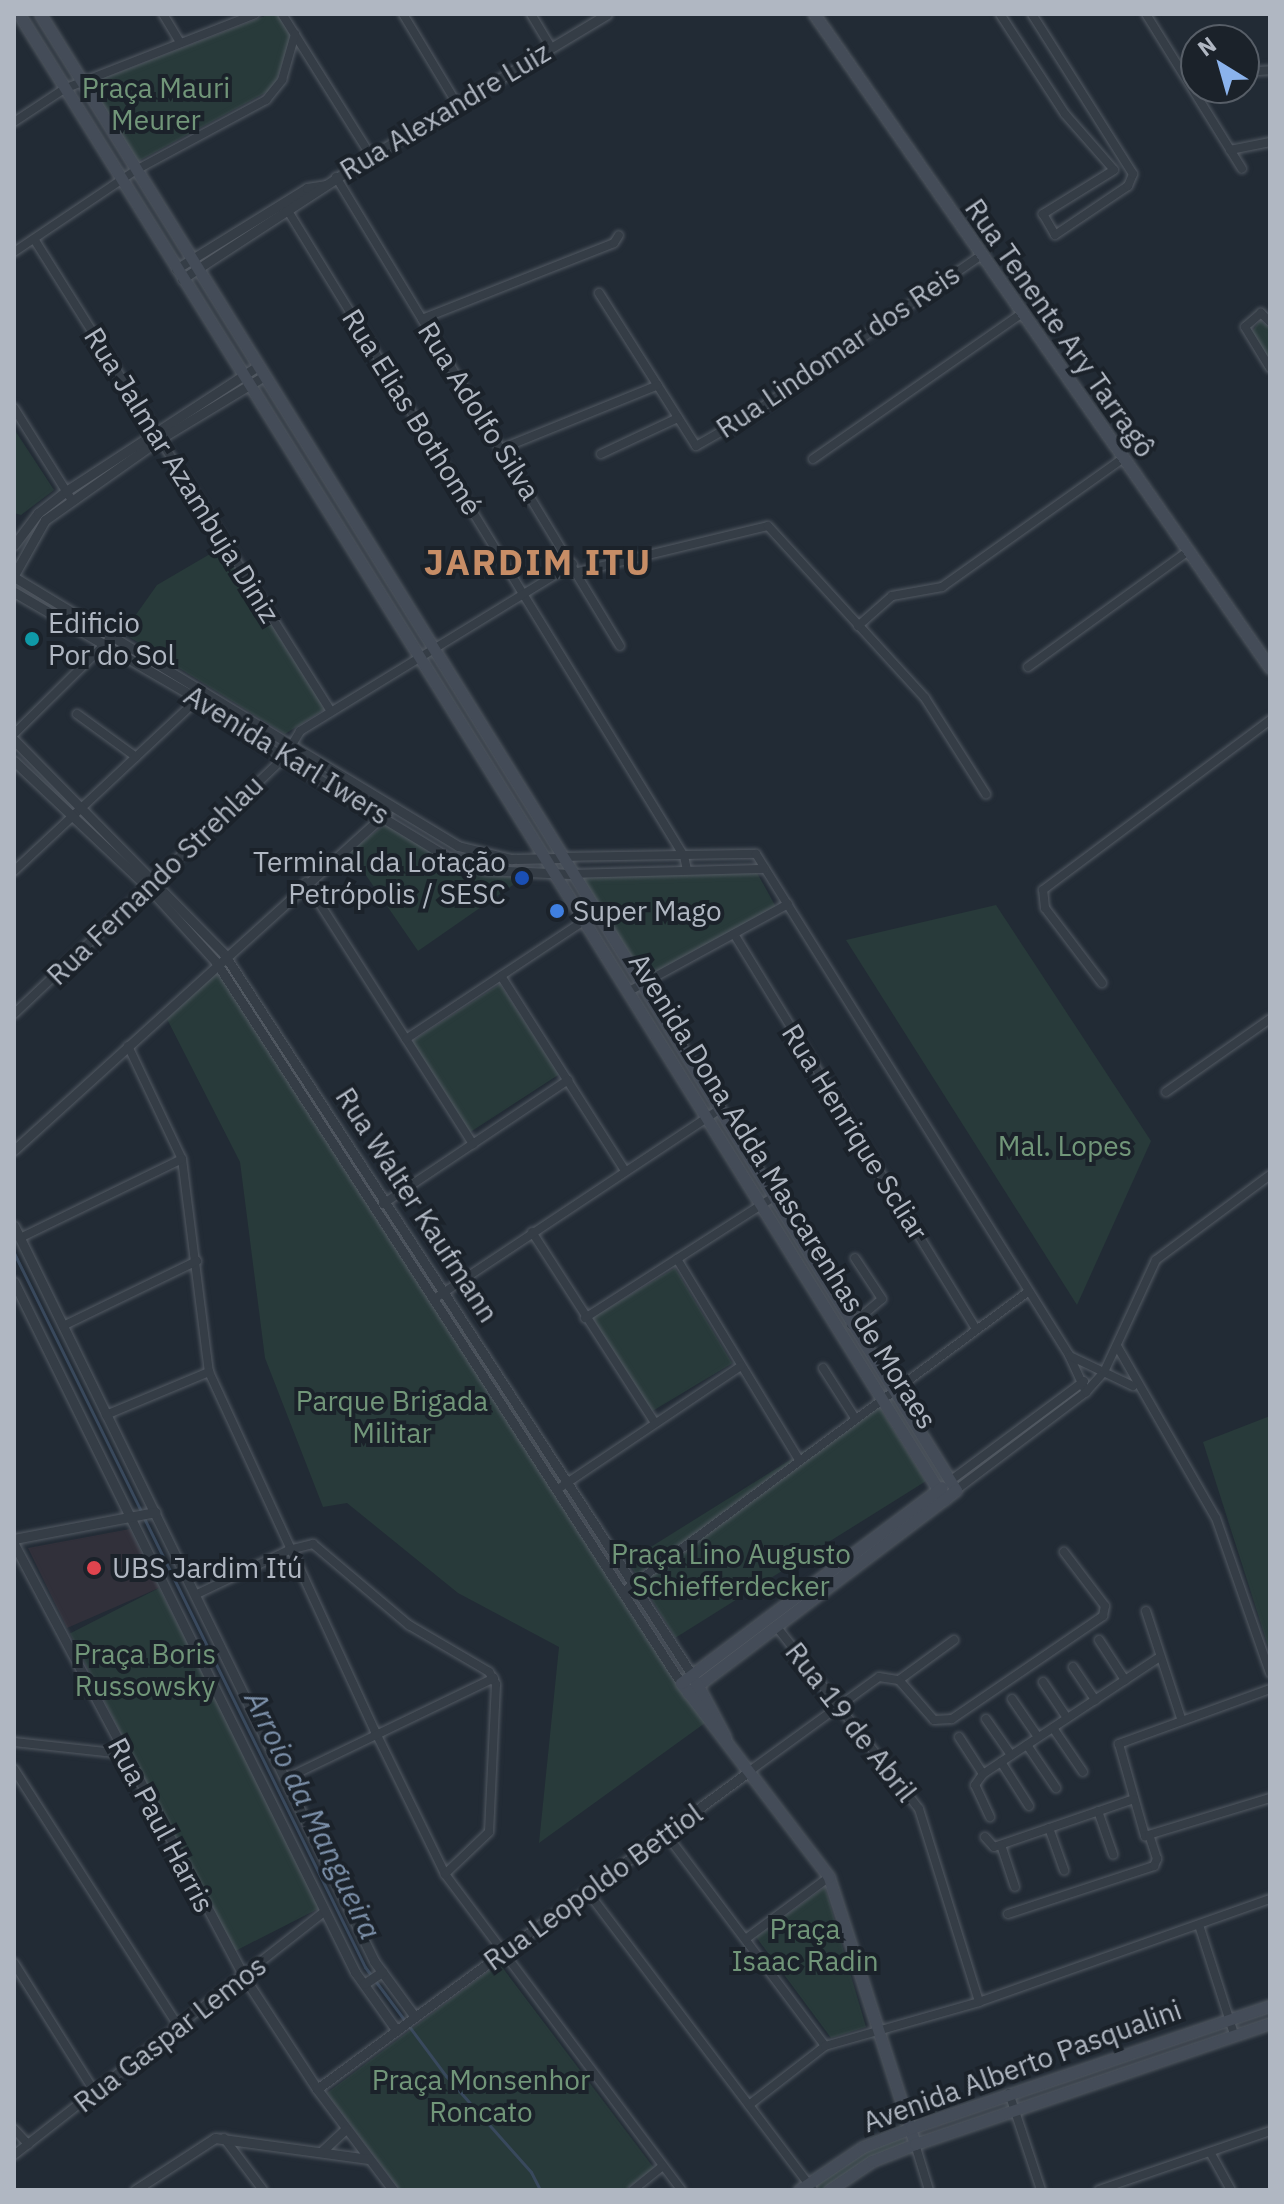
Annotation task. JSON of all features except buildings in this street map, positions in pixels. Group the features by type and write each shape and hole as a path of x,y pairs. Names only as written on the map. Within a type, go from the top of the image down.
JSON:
{"main road":[{"name":"Avenida Dona Adda Mascarenhas de Moraes","path":"19,14 543,858 592,916"},
{"name":"Avenida Dona Adda Mascarenhas de Moraes","path":"40,14 193,265 434,648 571,874 592,916 887,1395 953,1486"},
{"name":"Rua Tenente Ary Tarragô","path":"814,14 1270,668"},
{"name":"Avenida Dona Adda Mascarenhas de Moraes","path":"767,1201 850,1326 942,1494"},
{"path":"690,1684 953,1486"},
{"path":"690,1684 776,1626 942,1494"},
{"name":"Rua Walter Kaufmann","path":"690,1684 725,1738 829,1877 915,2144"},
{"name":"Avenida Alberto Pasqualini","path":"807,2188 863,2147 911,2128 1270,2006"},
{"name":"Avenida Alberto Pasqualini","path":"829,2190 872,2161 915,2144 1270,2023"}],"street":[{"path":"163,14 180,42"},
{"path":"14,122 64,89 255,14"},
{"path":"282,14 371,156"},
{"path":"403,14 457,104"},
{"path":"531,14 551,47"},
{"name":"Rua Alexandre Luiz","path":"193,265 288,212 336,177 607,14"},
{"path":"1000,14 1065,114 1114,170 1043,214 1053,233 1128,186 1133,174 1032,14"},
{"path":"1146,14 1180,69"},
{"path":"14,252 136,170 266,100 282,80 295,34"},
{"path":"1202,104 1242,169"},
{"path":"1230,150 1270,142"},
{"name":"Rua Adolfo Silva","path":"336,177 576,568 620,646"},
{"name":"Rua Alexandre Luiz","path":"179,274 282,202 307,188 325,185"},
{"name":"Rua Elias Bothomé","path":"282,202 684,856 687,870"},
{"path":"422,319 614,243 619,235"},
{"name":"Rua Jalmar Azambuja Diniz","path":"34,239 330,710"},
{"name":"Rua Lindomar dos Reis","path":"678,418 696,446 752,414 980,256"},
{"path":"599,293 678,418 601,454"},
{"path":"1270,322 1261,313 1245,327 1270,368"},
{"path":"813,459 1021,314"},
{"path":"14,576 45,520 68,495 154,430 261,371"},
{"path":"14,545 38,513 160,439 246,380"},
{"path":"503,448 658,385"},
{"path":"14,408 68,495"},
{"path":"858,626 892,596 942,587 1122,459"},
{"path":"292,743 330,710 524,594 576,568 768,526 925,698 986,794"},
{"path":"1028,667 1188,551"},
{"name":"Avenida Karl Iwers","path":"14,576 207,690 392,807 478,854 543,858 756,854 765,869"},
{"name":"Avenida Karl Iwers","path":"14,592 198,699 284,758 466,864 555,875 765,869"},
{"path":"14,734 115,634"},
{"path":"14,871 207,690"},
{"path":"77,714 136,757"},
{"path":"1102,983 1045,908 1043,890 1270,720"},
{"name":"Rua Walter Kaufmann","path":"14,740 157,881 220,958 388,1201 635,1584 690,1684"},
{"name":"Rua Fernando Strehlau","path":"14,1014 284,758 292,743"},
{"name":"Rua Walter Kaufmann","path":"14,761 220,958 623,1592 690,1684"},
{"path":"14,1150 220,958 392,807"},
{"path":"765,869 1069,1355 1083,1387"},
{"path":"306,881 473,1144"},
{"path":"636,987 788,904"},
{"path":"406,1039 592,916"},
{"name":"Rua Henrique Scliar","path":"734,934 976,1329"},
{"path":"501,976 625,1171"},
{"path":"1166,1092 1270,1019"},
{"path":"128,1046 182,1159 209,1372 375,1731 445,1874 501,1955 681,2190"},
{"path":"377,1208 568,1080"},
{"path":"434,1299 713,1112"},
{"path":"20,1238 182,1159"},
{"path":"953,1486 1104,1372 1163,1252 1270,1175"},
{"path":"585,1318 767,1201"},
{"path":"14,1226 106,1415 143,1516 195,1595 285,1779 373,1978 406,2024"},
{"path":"532,1232 655,1423"},
{"path":"850,1326 882,1299 855,1258"},
{"path":"677,1259 799,1460"},
{"path":"63,1326 197,1261"},
{"path":"14,1282 143,1516 325,1911 406,2024"},
{"path":"623,1592 1029,1291"},
{"path":"1117,1346 1137,1389 1173,1440 1216,1518 1270,1673"},
{"path":"1069,1355 1137,1389"},
{"path":"558,1489 741,1366"},
{"path":"823,1368 855,1418"},
{"path":"106,1415 209,1372"},
{"path":"14,1541 143,1516"},
{"name":"Rua Paul Harris","path":"14,1541 123,1754 244,1977 317,2089 393,2190"},
{"path":"195,1595 289,1550 313,1544 409,1625 494,1678"},
{"path":"954,1640 899,1680 934,1720 952,1719 1103,1616 1102,1601 1064,1552"},
{"path":"1146,1611 1157,1659 1181,1718"},
{"name":"Rua 19 de Abril","path":"776,1626 835,1706 919,1809 979,2002"},
{"path":"1099,1640 1125,1680"},
{"path":"990,1817 975,1785 983,1774 1157,1659"},
{"path":"1073,1667 1095,1700"},
{"name":"Rua Leopoldo Bettiol","path":"317,2089 666,1834 835,1706 887,1675 899,1680"},
{"path":"285,1779 375,1731 494,1678"},
{"path":"445,1874 489,1832 494,1678"},
{"path":"1043,1682 1067,1718"},
{"path":"1008,1914 1154,1866 1157,1859 1134,1799 1120,1742 1270,1689"},
{"path":"1012,1699 1038,1737"},
{"path":"986,1719 1011,1755"},
{"path":"1053,1728 1083,1772"},
{"path":"959,1737 983,1774"},
{"path":"14,1742 123,1754"},
{"path":"1027,1745 1056,1788"},
{"path":"1001,1762 1029,1806"},
{"path":"14,1769 179,2027"},
{"path":"1147,1836 1270,1798"},
{"path":"985,1837 989,1846 1001,1845 1134,1799"},
{"path":"1098,1811 1113,1854"},
{"path":"1049,1828 1064,1870"},
{"path":"666,1834 825,2046"},
{"path":"1001,1845 1015,1887"},
{"path":"747,1938 829,1877"},
{"path":"587,1891 749,2105 807,2188"},
{"path":"749,2105 825,2046 878,2035 979,2002 1270,1899"},
{"name":"Rua Gaspar Lemos","path":"14,2155 325,1911"},
{"path":"1199,1925 1234,2034"},
{"path":"14,1963 95,2092"},
{"path":"1009,2093 1041,2190"},
{"path":"14,2129 28,2144"},
{"path":"321,2152 346,2129"},
{"path":"1099,2190 1270,2131"},
{"path":"223,2137 263,2190"},
{"path":"136,2190 207,2141 223,2137 369,2159"},
{"path":"915,2144 929,2190"},
{"path":"1210,2152 1231,2190"},
{"path":"633,2190 663,2166"}],"shaded area":[{"name":"UBS Jardim Itú","path":"130,1529 159,1588 67,1628 28,1548"}],"green space":[{"name":"Praça Mauri Meurer","path":"270,14 280,14 292,33 274,88 137,162 89,84"},
{"path":"1260,320 1270,329 1270,360 1252,332"},
{"path":"14,429 54,490 21,515 14,513"},
{"path":"222,547 325,709 285,734 123,633 157,585"},
{"path":"388,822 445,861 485,874 523,878 418,951 350,852"},
{"path":"756,871 777,909 644,979 581,877"},
{"name":"Mal. Lopes","path":"996,905 1151,1141 1077,1305 846,940"},
{"name":"Parque Brigada Militar","path":"219,971 705,1723 539,1843 559,1647 458,1593 347,1503 323,1507 265,1358 240,1162 167,1019"},
{"path":"500,984 559,1075 470,1132 411,1042"},
{"path":"675,1268 732,1363 650,1413 593,1317"},
{"name":"Praça Lino Augusto Schiefferdecker","path":"878,1405 926,1481 676,1638 628,1561"},
{"path":"1270,1416 1270,1652 1203,1442"},
{"name":"Praça Boris Russowsky","path":"159,1588 322,1907 232,1952 70,1633"},
{"name":"Praça Isaac Radin","path":"825,1887 866,2027 831,2038 756,1937"},
{"name":"Praça Monsenhor Roncato","path":"499,1963 654,2168 625,2190 400,2190 327,2093"},
{"path":"903,2135 905,2143 824,2190 812,2184 861,2152"}],"waterway":[{"name":"Arroio da Mangueira","path":"14,1253 141,1511"},
{"name":"Arroio da Mangueira","path":"144,1518 365,1967 446,2076 531,2172 540,2190"}],"place":[{"name":"Edificio Por do Sol","path":"32,639"},
{"name":"Terminal da Lotação Petrópolis / SESC","path":"522,878"},
{"name":"Super Mago","path":"557,911"},
{"name":"UBS Jardim Itú","path":"94,1568"}],"district":[{"name":"JARDIM ITU","path":"538,562"}]}
